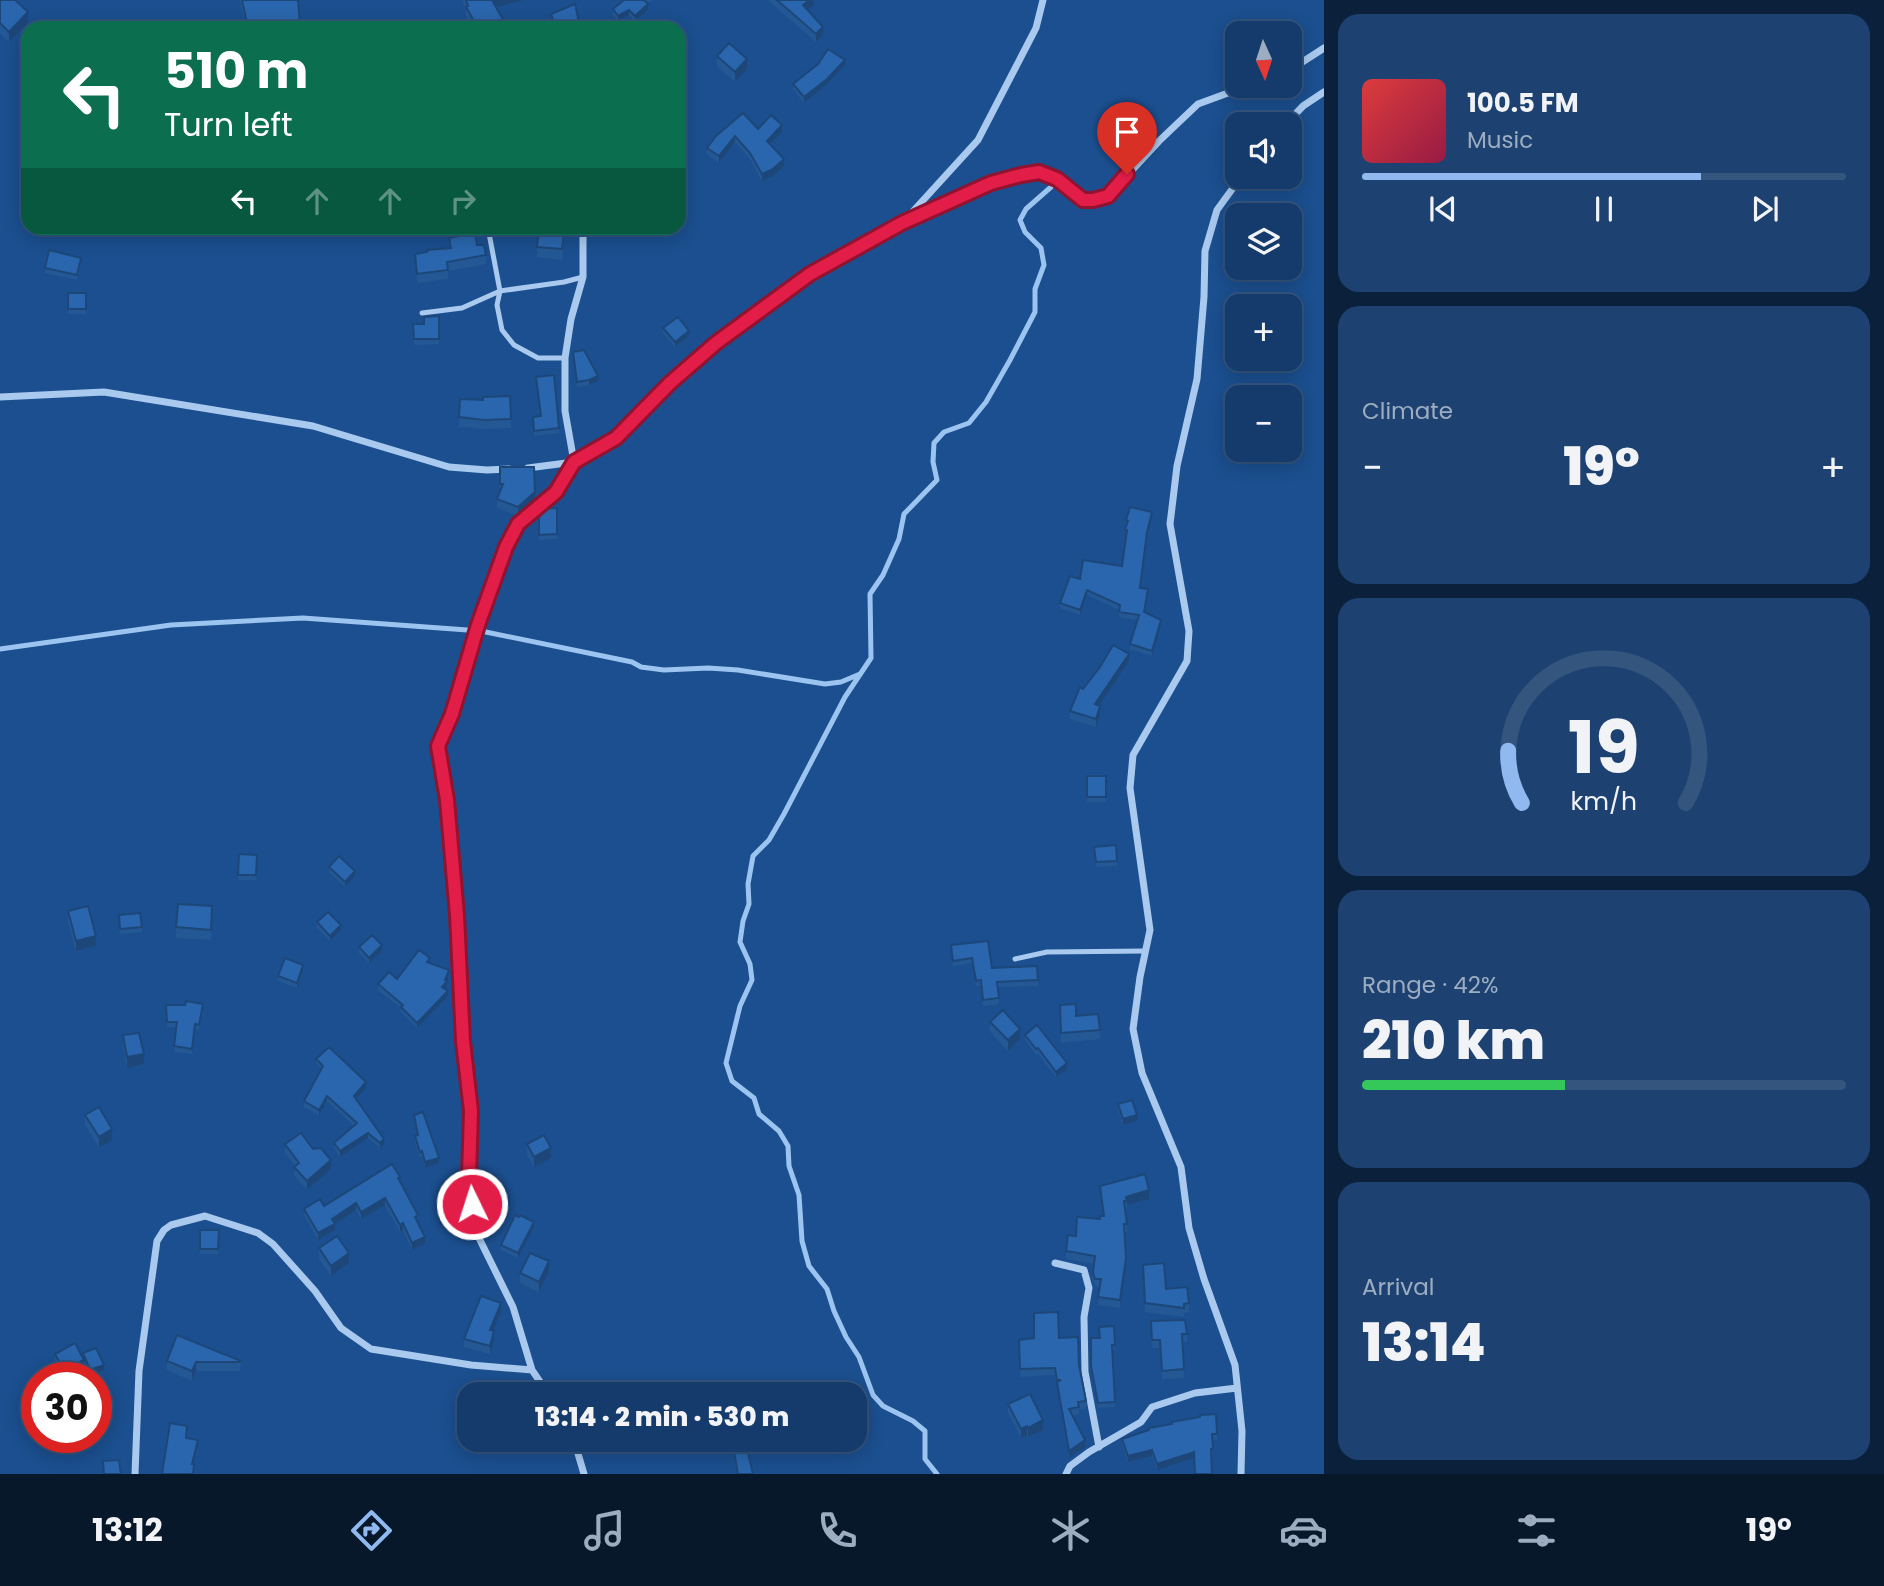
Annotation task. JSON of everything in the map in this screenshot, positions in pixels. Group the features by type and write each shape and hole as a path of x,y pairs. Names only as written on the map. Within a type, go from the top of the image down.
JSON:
{"street":[{"path":"902,223 978,140 1036,28 1043,0"},
{"path":"1302,62 1324,48"},
{"path":"1297,112 1324,92"},
{"path":"0,397 104,392 313,426 449,467 487,470 574,462 616,438 670,383 716,343 810,274 902,223 991,183 1039,172 1057,179 1083,200 1108,196 1198,104 1225,94"},
{"path":"1232,189 1217,210 1205,251 1197,379 1177,466 1170,524 1189,631 1187,661 1133,755 1130,788 1150,930 1133,1029 1142,1073 1181,1167 1189,1228 1235,1365 1242,1431 1241,1474"},
{"path":"540,1382 532,1370 513,1307 476,1232 469,1177 471,1111 463,1041 457,915 447,800 438,746 452,714 478,625 506,547 518,524 556,492 574,462 565,411 565,358 571,320 583,277 583,235"},
{"path":"135,1474 139,1371 157,1241 164,1230 172,1225 205,1216 258,1233 273,1244 315,1291 341,1328 371,1349 471,1365 532,1370"},
{"path":"1055,1263 1084,1270 1089,1288 1084,1317 1084,1372 1099,1447"},
{"path":"1066,1474 1070,1466 1142,1422 1152,1407 1195,1394 1237,1388"},
{"path":"578,1452 584,1474"}],"lane":[{"path":"489,235 500,291 497,305 502,330 514,345 538,358 565,358"},
{"path":"422,313 462,308 500,291 583,277"},
{"path":"1015,959 1047,952 1145,951"}],"building":[{"path":"1,0 15,0 28,12 9,32 0,23"},
{"path":"242,0 298,0 300,21 246,21"},
{"path":"466,0 492,0 504,21 474,21 466,7"},
{"path":"624,0 644,0 648,4 635,16 629,10 618,16 613,9"},
{"path":"777,0 809,0 803,5 823,27 816,34"},
{"path":"575,4 579,21 554,21 551,14"},
{"path":"729,43 747,59 735,72 717,56"},
{"path":"828,49 845,60 804,97 793,84 818,64"},
{"path":"743,113 758,129 771,115 782,125 767,141 784,159 762,174 750,153 735,136 719,156 707,148 716,136"},
{"path":"475,235 477,245 484,245 486,255 447,262 448,270 417,274 415,254 451,248 449,238"},
{"path":"538,235 564,235 562,249 537,247"},
{"path":"49,250 81,258 77,275 45,268"},
{"path":"68,293 86,293 86,309 68,309"},
{"path":"439,316 439,339 414,339 413,324 424,324 424,317"},
{"path":"678,317 689,331 675,342 663,328"},
{"path":"584,350 598,376 577,382 573,352"},
{"path":"554,375 559,428 534,431 533,417 541,416 536,377"},
{"path":"510,396 511,419 459,417 460,399 483,400 483,397"},
{"path":"500,467 534,467 535,492 518,507 497,499 503,484 500,484"},
{"path":"1130,507 1152,512 1140,588 1148,589 1144,612 1161,620 1152,651 1130,644 1139,615 1119,612 1120,605 1087,590 1080,610 1060,603 1070,576 1080,579 1083,560 1122,566 1126,520"},
{"path":"557,508 557,534 539,535 539,509"},
{"path":"1113,645 1129,654 1095,704 1100,706 1096,719 1070,711 1080,687 1083,689"},
{"path":"1087,776 1106,776 1106,797 1087,797"},
{"path":"1116,845 1117,861 1096,862 1094,847"},
{"path":"239,854 257,855 256,875 238,875"},
{"path":"339,856 355,871 345,882 329,867"},
{"path":"178,904 212,906 211,930 176,927"},
{"path":"88,906 96,936 76,941 68,911"},
{"path":"328,912 341,925 330,936 317,922"},
{"path":"140,913 142,927 120,929 119,915"},
{"path":"372,935 382,945 369,958 359,947"},
{"path":"988,941 992,968 1037,966 1038,980 997,982 999,998 983,1000 981,980 976,981 972,958 953,961 951,945"},
{"path":"419,950 430,958 427,962 449,970 445,980 447,981 442,987 448,991 417,1023 401,1007 403,1005 378,984 389,972 397,979"},
{"path":"285,958 303,965 297,983 278,976"},
{"path":"186,1001 203,1004 199,1025 195,1024 192,1049 174,1046 177,1022 167,1022 166,1005 185,1005"},
{"path":"1076,1004 1076,1016 1098,1014 1100,1030 1061,1033 1060,1005"},
{"path":"1003,1010 1020,1029 1008,1040 990,1022"},
{"path":"1037,1025 1067,1063 1056,1072 1025,1035"},
{"path":"139,1033 144,1054 127,1057 123,1035"},
{"path":"329,1047 366,1082 354,1096 384,1139 380,1143 368,1133 340,1151 334,1143 357,1123 327,1096 319,1110 304,1101 323,1066 316,1059"},
{"path":"1132,1100 1137,1115 1123,1119 1118,1104"},
{"path":"99,1107 112,1129 99,1137 85,1115"},
{"path":"423,1112 439,1158 425,1162 415,1136 418,1135 414,1115"},
{"path":"301,1133 313,1149 321,1148 331,1160 307,1181 294,1167 299,1163 285,1144"},
{"path":"544,1135 551,1148 534,1157 527,1144"},
{"path":"392,1164 418,1215 415,1217 425,1237 412,1243 403,1223 400,1225 385,1198 361,1212 356,1203 332,1219 335,1224 318,1233 304,1209 320,1199 324,1206"},
{"path":"1145,1174 1149,1190 1126,1197 1127,1201 1124,1201 1127,1224 1124,1224 1126,1258 1120,1300 1098,1297 1101,1279 1095,1279 1093,1272 1095,1256 1066,1251 1068,1235 1076,1236 1077,1217 1100,1219 1100,1216 1104,1216 1100,1186"},
{"path":"515,1215 534,1222 518,1253 501,1245"},
{"path":"200,1230 219,1230 218,1249 200,1249"},
{"path":"337,1236 349,1253 331,1266 319,1248"},
{"path":"530,1253 549,1261 539,1282 520,1273"},
{"path":"1164,1263 1166,1289 1187,1287 1189,1303 1184,1304 1184,1308 1145,1303 1143,1265"},
{"path":"481,1296 501,1303 490,1330 494,1331 490,1346 464,1339"},
{"path":"1058,1312 1059,1338 1078,1337 1079,1365 1086,1401 1078,1402 1079,1407 1069,1409 1085,1440 1069,1451 1057,1382 1061,1380 1057,1380 1055,1368 1020,1369 1019,1340 1034,1338 1034,1313"},
{"path":"1185,1320 1187,1334 1182,1334 1184,1369 1162,1371 1160,1340 1152,1340 1151,1321"},
{"path":"1114,1326 1115,1345 1112,1345 1115,1402 1098,1403 1091,1366 1091,1338 1100,1338 1099,1327"},
{"path":"177,1335 241,1361 196,1362 192,1371 167,1361"},
{"path":"75,1343 84,1360 60,1362 55,1354"},
{"path":"96,1348 103,1362 87,1362 83,1353"},
{"path":"1030,1394 1043,1420 1021,1429 1008,1404"},
{"path":"1216,1414 1217,1434 1212,1434 1211,1449 1212,1474 1195,1474 1194,1452 1157,1464 1152,1450 1128,1456 1122,1439 1149,1428 1200,1415"},
{"path":"170,1423 187,1426 186,1438 198,1440 192,1464 193,1474 162,1474"},
{"path":"734,1452 748,1452 753,1474 738,1474"},
{"path":"119,1460 121,1474 104,1474 103,1461"}],"waterway":[{"path":"937,1474 925,1459 925,1431 913,1421 883,1406 873,1395 859,1357 834,1311 827,1289 809,1266 802,1241 799,1195 789,1166 788,1146 779,1131 759,1114 754,1098 732,1081 726,1063 740,1006 752,980 750,964 740,942 749,904 748,884 753,856 769,840 845,697 871,658 870,594 883,575 899,539 904,514 937,480 933,462 934,443 944,432 969,423 986,402 1035,312 1035,289 1044,265 1041,248 1025,232 1020,220 1026,209 1051,187"},
{"path":"0,649 171,625 303,618 481,631 664,670 738,670 825,684 841,682 860,674"}],"route":[{"path":"472,1204 469,1177 471,1111 463,1041 457,915 447,800 438,746 452,714 478,625 506,547 518,524 556,492 574,462 616,438 670,383 716,343 810,274 902,223 991,183 1039,172 1057,179 1083,200 1093,200 1108,196 1127,174"}]}
